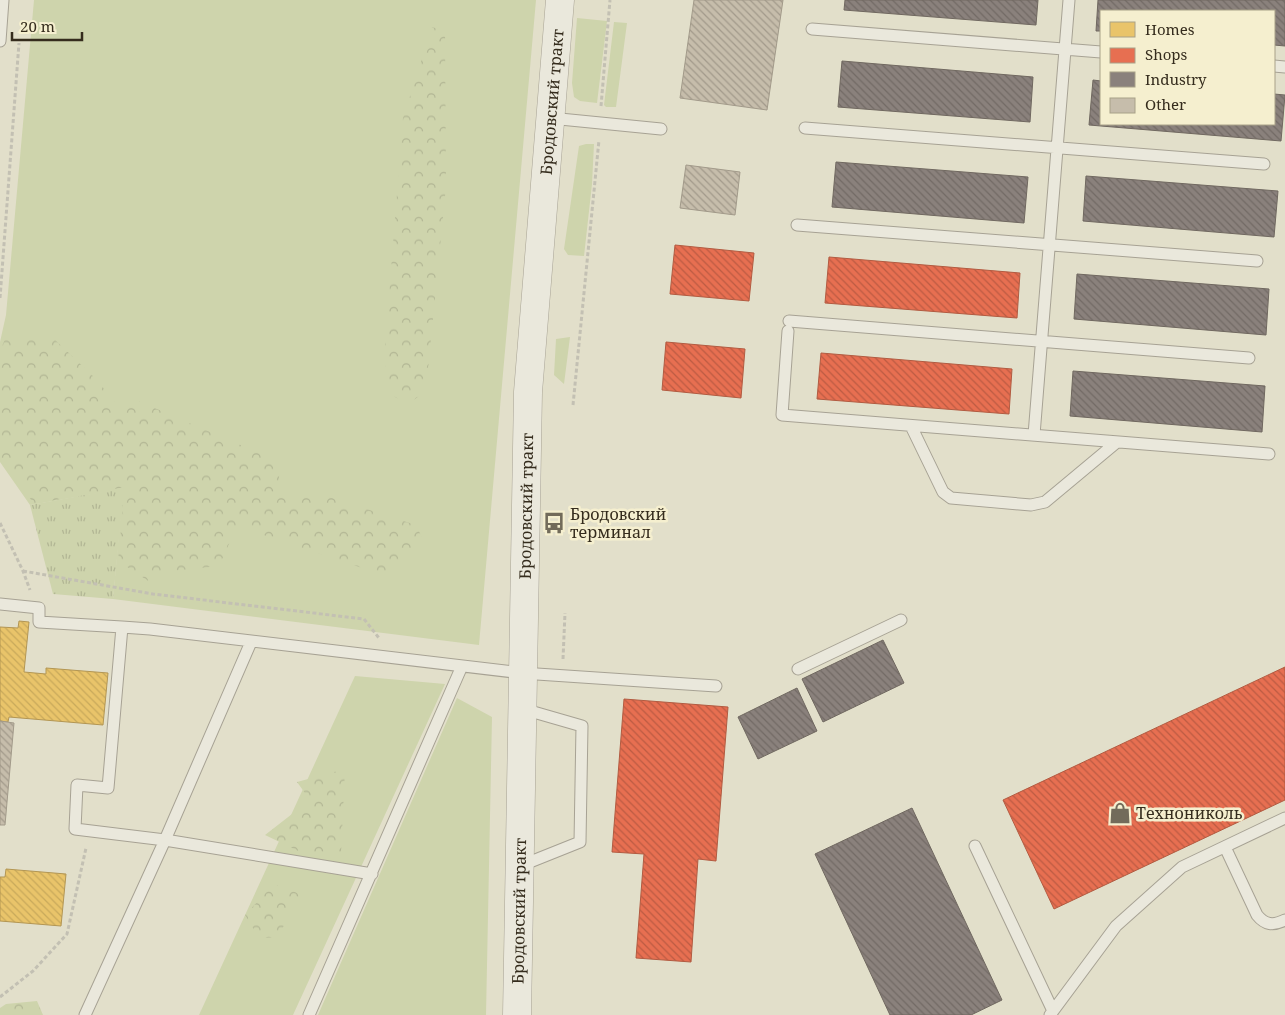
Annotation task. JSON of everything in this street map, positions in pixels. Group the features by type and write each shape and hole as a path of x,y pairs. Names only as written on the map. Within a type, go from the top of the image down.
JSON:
{"street":[{"name":"Бродовский тракт","path":"517,1015 518,866 528,392 560,0"}],"lane":[{"path":"0,41 3,0"},
{"path":"1034,436 1069,0"},
{"path":"812,29 1100,52"},
{"path":"550,118 661,129"},
{"path":"805,128 1264,164"},
{"path":"797,224 1257,261"},
{"path":"1249,358 1042,342 789,326 782,415 1269,454"},
{"path":"911,426 943,492 951,498 1031,505 1045,502 1117,442"},
{"path":"0,604 39,608 39,622 150,629 522,673 716,686"},
{"path":"798,669 901,620"},
{"path":"122,627 108,788 77,785 75,829 165,840 372,874"},
{"path":"85,1015 165,840 251,642"},
{"path":"309,1015 462,666"},
{"path":"518,866 580,842 582,726 522,708"},
{"path":"975,846 1051,1013 1116,926 1182,867 1285,818"},
{"path":"1225,847 1257,915 1263,922 1270,924 1285,920"}],"path":[{"path":"573,405 610,0"},
{"path":"0,298 19,40"},
{"path":"0,523 23,570 30,592 39,608"},
{"path":"23,570 153,594 364,619 394,658"},
{"path":"0,997 33,971 67,934 90,830"}],"green space":[{"path":"34,0 536,0 479,645 113,599 123,489 30,505 0,462 0,342 6,315"},
{"path":"577,18 607,21 597,103 580,101 574,97 572,83"},
{"path":"614,22 627,23 616,107 606,107 604,105"},
{"path":"432,27 445,31 446,186 426,390 408,405 392,395 384,358 403,118"},
{"path":"594,144 592,184 584,256 568,255 564,249 579,146"},
{"path":"50,335 97,380 117,405 136,400 280,462 278,493 314,492 416,525 424,542 389,577 237,526 219,566 172,571 156,586 118,561 125,487 34,504 0,456 0,351 6,337"},
{"path":"570,337 564,384 554,375 556,339"},
{"path":"124,488 113,599 53,594 30,505"},
{"path":"355,676 445,684 293,1015 199,1015"},
{"path":"457,698 492,717 486,1015 318,1015"},
{"path":"345,769 341,854 313,858 265,835 310,800 297,782"},
{"path":"274,884 300,894 278,937 259,938 245,915"},
{"path":"37,1001 43,1015 0,1015 0,1008 6,1004"}],"building: Homes":[{"path":"19,621 29,622 24,672 46,674 46,668 108,673 103,725 9,717 8,722 0,721 0,627 18,628"},
{"path":"6,869 66,874 61,926 0,921 0,877 5,877"}],"building: Shops":[{"path":"675,245 754,253 749,301 670,294"},
{"path":"829,257 1020,273 1017,318 825,303"},
{"path":"666,342 745,349 741,398 662,390"},
{"path":"821,353 1012,369 1009,414 817,399"},
{"path":"1285,667 1285,800 1054,909 1003,800"},
{"path":"624,699 728,707 716,861 698,859 691,962 636,958 644,854 612,852"}],"building: Industry":[{"path":"845,0 1038,0 1036,25 844,10"},
{"path":"1098,0 1285,0 1285,46 1275,45 1275,10 1100,10 1100,31 1096,31"},
{"path":"842,61 1033,77 1030,122 838,107"},
{"path":"1093,80 1100,81 1100,125 1275,125 1275,94 1285,95 1281,141 1089,125"},
{"path":"836,162 1028,177 1024,223 832,207"},
{"path":"1086,176 1278,191 1274,237 1083,221"},
{"path":"1077,274 1269,289 1266,335 1074,319"},
{"path":"1073,371 1265,386 1262,432 1070,416"},
{"path":"883,640 904,683 823,722 802,679"},
{"path":"797,688 817,731 758,759 738,717"},
{"path":"912,808 1002,1000 971,1015 890,1015 815,854"}],"building: Other":[{"path":"694,0 783,0 767,110 680,98"},
{"path":"686,165 740,172 735,215 680,208"},
{"path":"0,721 14,723 5,825 0,825"}],"place":[{"name":"Бродовский терминал","path":"554,523"},
{"name":"Технониколь","path":"1120,813"}]}
